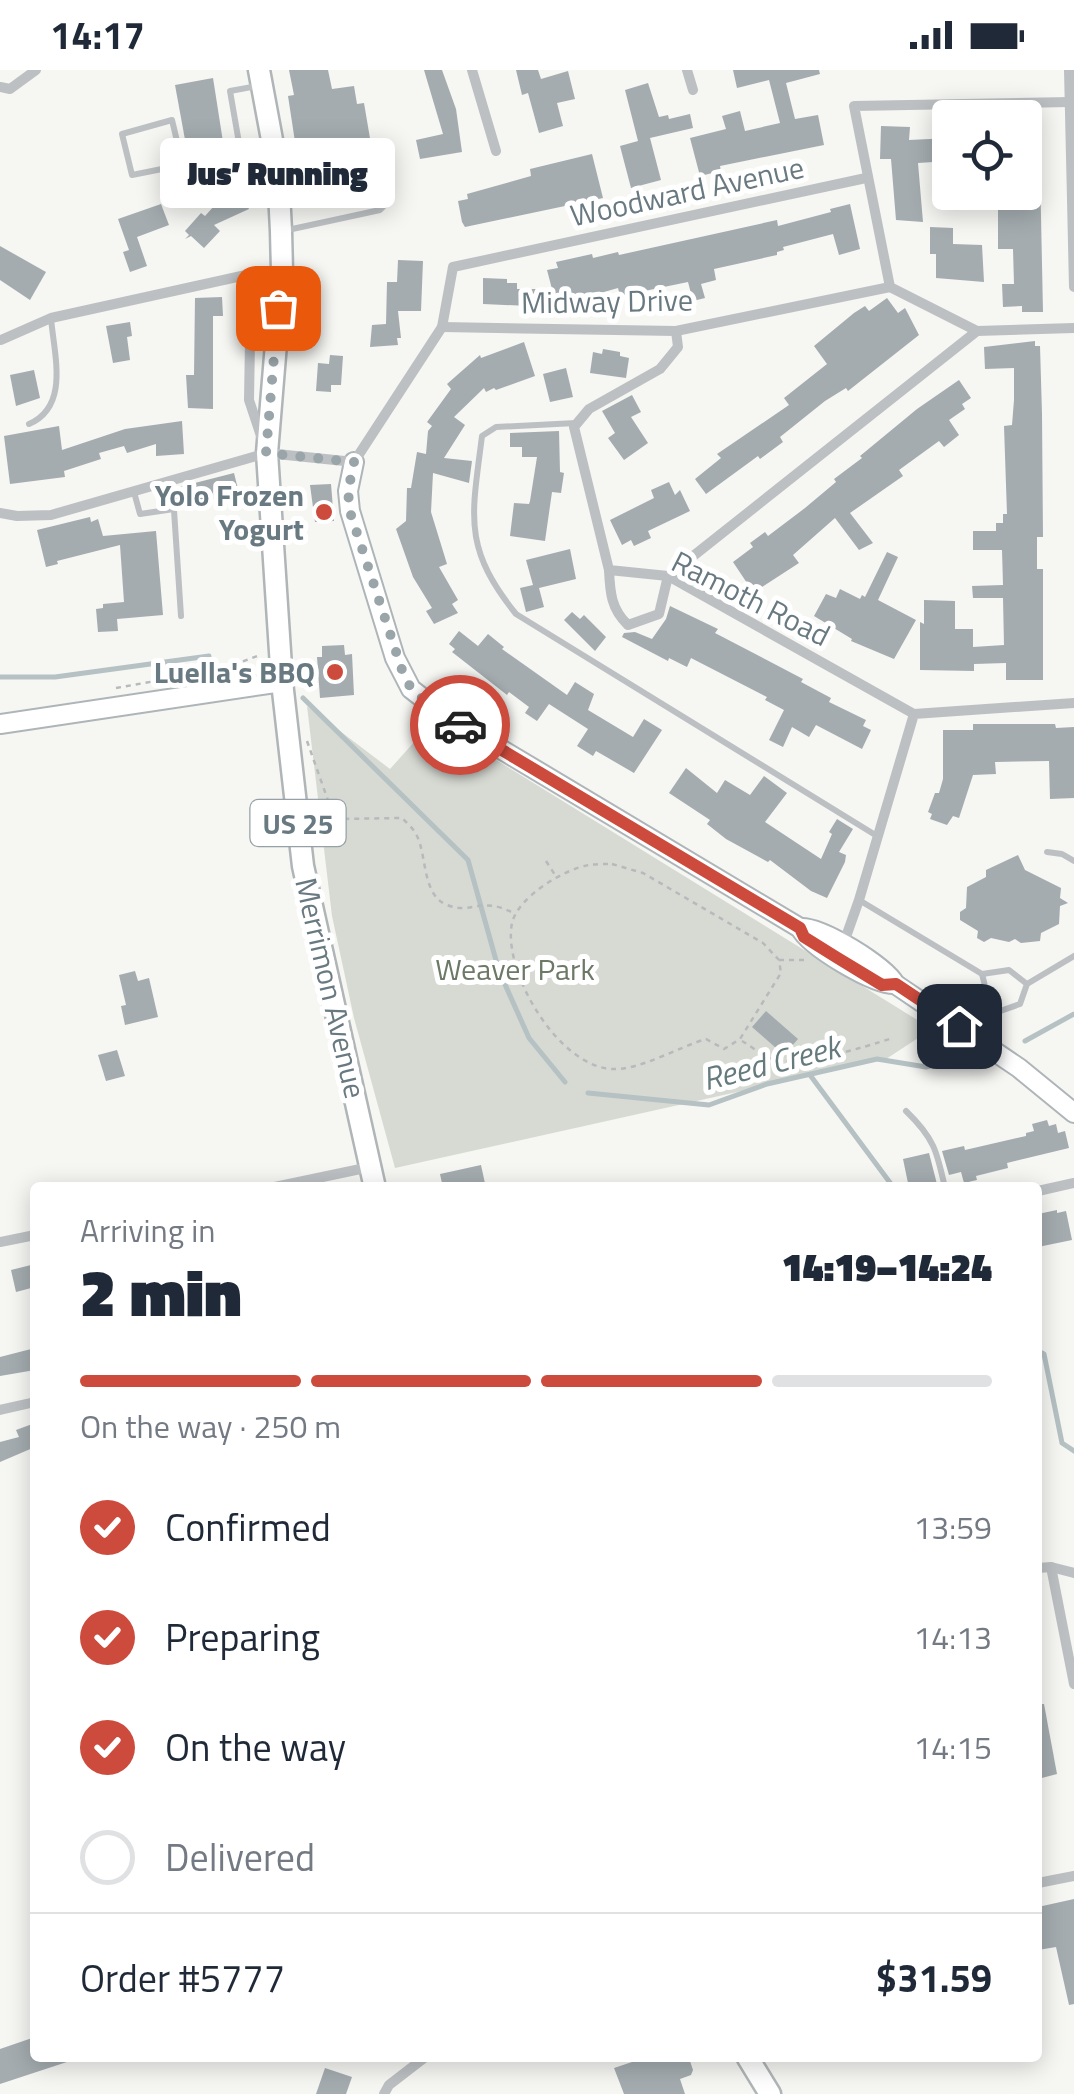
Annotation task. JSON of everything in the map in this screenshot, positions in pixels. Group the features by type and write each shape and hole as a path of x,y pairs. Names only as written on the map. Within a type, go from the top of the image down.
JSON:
{"main road":[{"name":"Merrimon Avenue","path":"261,78 276,159 282,231 266,453 282,682 303,866 373,1177"},
{"path":"750,2062 770,2094"}],"street":[{"path":"0,87 10,89 36,70"},
{"path":"472,70 496,150"},
{"path":"687,70 693,90"},
{"path":"1069,70 1074,287"},
{"path":"1070,102 854,106 890,287 978,330 1074,328"},
{"name":"Woodward Avenue","path":"354,462 442,328 453,268 866,178"},
{"path":"1,340 51,318 246,275 251,283 249,400 266,453"},
{"name":"Midway Drive","path":"442,328 676,331 890,287"},
{"path":"676,331 678,347 660,369 589,408 574,427 609,570 610,597 618,616 628,625 659,614 668,576 978,330"},
{"path":"0,513 51,515 266,453 354,462 348,491 350,512 395,658 411,688 447,717 800,928 804,937 818,946 888,973 896,984 982,1042 1074,1114"},
{"name":"Ramoth Road","path":"609,570 668,576 914,714"},
{"path":"0,724 282,682"},
{"path":"839,952 860,900 914,714 1074,702"},
{"path":"800,928 810,927 839,952"},
{"path":"326,1182 373,1177"},
{"path":"1042,1190 1074,1183"},
{"path":"0,1242 30,1236"},
{"path":"0,1410 30,1403"},
{"path":"1050,1567 1074,1684"},
{"path":"1042,1568 1074,1573"},
{"path":"1042,1882 1074,1876"},
{"path":"384,2094 389,2085 419,2062"}],"lane":[{"path":"243,166 230,92 261,78"},
{"path":"182,164 132,175 122,134 172,120 182,164 184,175 276,159"},
{"path":"280,197 378,182 384,206 282,231"},
{"path":"29,424 43,418 52,407 57,388 51,318"},
{"path":"576,423 496,427 482,436 472,502 473,525 476,546 503,597 516,614 878,836"},
{"path":"172,478 181,616"},
{"path":"134,491 140,514 174,509"},
{"path":"1047,852 1074,861"},
{"path":"860,900 982,974 1009,970 1028,984"},
{"path":"989,1015 1020,1004 1028,984 1074,956"},
{"path":"982,974 989,1015 982,1042"},
{"path":"906,1111 932,1139 944,1182"}],"path":[{"path":"111,689 223,670 260,655"},
{"path":"301,738 310,742 330,806 340,819 402,818 417,835 433,894 444,904 469,907 490,903 515,914"},
{"path":"546,861 558,879"},
{"path":"612,864 643,872 763,943 779,960 781,973 740,1040 724,1049 706,1039 626,1069 606,1070 581,1059 558,1039 526,997 511,941 515,914 532,896 558,879 587,865 612,864"},
{"path":"779,960 808,961 818,946"},
{"path":"740,1040 771,1059 796,1060 854,1050 893,1038"}],"green space":[{"name":"Weaver Park","path":"307,706 390,769 433,721 932,1029 886,1059 395,1168 354,1018 332,916"}],"building":[{"path":"289,70 328,70 332,89 354,86 357,104 364,103 373,156 299,168 288,96 294,95"},
{"path":"424,70 442,70 456,109 462,152 420,159 416,140 443,134"},
{"path":"516,70 538,70 541,79 568,71 575,99 557,103 563,126 539,133 528,93 522,95"},
{"path":"733,70 819,70 820,74 786,83 795,119 818,115 824,145 720,166 721,171 700,176 690,138 726,129 722,116 740,111 745,131 780,123 769,80 737,88"},
{"path":"213,78 226,161 190,167 175,85"},
{"path":"648,83 659,117 690,114 693,128 650,138 661,180 631,188 620,146 638,141 625,90"},
{"path":"881,126 910,127 909,140 932,139 932,162 918,163 923,222 896,220 891,159 880,159"},
{"path":"592,154 603,198 465,227 462,222 458,201 468,199 467,194 531,176 530,169"},
{"path":"241,193 249,209 214,225 220,231 204,248 191,236 185,239 189,235 185,231 201,213 205,216 215,205"},
{"path":"161,204 169,225 137,237 147,266 130,272 123,252 129,250 118,219"},
{"path":"850,204 860,249 839,255 833,234 783,247 777,255 714,269 716,280 701,284 705,298 693,301 688,282 620,296 618,288 551,307 483,304 483,278 507,279 507,283 517,283 517,289 552,289 547,270 558,268 556,262 592,254 593,258 618,252 619,255 777,220 778,226"},
{"path":"998,210 1041,210 1043,312 1022,312 1022,306 1003,307 1002,284 1014,284 1013,249 998,249"},
{"path":"930,227 953,228 953,244 982,245 984,282 936,278 936,254 930,254"},
{"path":"0,246 46,272 30,300 0,280"},
{"path":"398,260 423,261 421,311 398,311 398,345 370,347 372,325 386,324 387,282 397,282"},
{"path":"222,297 223,316 213,316 213,409 188,408 186,375 194,375 195,298"},
{"path":"887,298 898,313 905,308 919,335 848,391 846,388 825,401 780,437 783,442 706,494 695,479 721,458 717,454 789,405 784,398 827,364 814,346 854,313 865,306 869,311"},
{"path":"130,322 130,360 113,363 106,326"},
{"path":"1035,341 1035,346 1040,346 1042,414 1043,537 1037,537 1037,569 1043,569 1043,680 1006,680 1006,663 974,664 974,671 920,670 924,600 955,601 955,629 973,629 973,647 1004,645 1003,598 973,598 972,586 1003,585 1002,550 973,550 973,531 996,531 996,523 1003,523 1003,514 1007,514 1004,426 1012,425 1014,368 985,369 984,347"},
{"path":"524,342 535,376 496,390 486,392 484,388 454,417 465,425 444,458 472,461 469,483 433,473 431,512 447,564 439,567 458,600 452,604 458,613 434,624 426,611 432,608 413,577 396,529 406,521 407,488 411,488 417,452 426,454 432,426 427,422 451,389 447,384 480,355 481,358"},
{"path":"603,349 629,358 626,378 590,373 593,352 602,354"},
{"path":"330,355 343,356 341,385 331,385 331,392 316,391 318,363 329,364"},
{"path":"566,368 573,397 550,402 543,374"},
{"path":"34,370 40,398 16,406 10,375"},
{"path":"959,380 971,398 962,404 965,409 949,420 959,435 944,447 939,441 899,470 903,476 850,513 873,543 859,550 835,518 793,555 799,563 756,591 749,586 733,562 753,547 750,543 765,532 768,536 805,508 860,456"},
{"path":"632,395 641,412 631,417 648,443 624,460 608,438 615,433 602,411"},
{"path":"182,421 184,454 156,456 156,444 127,453 124,446 99,453 101,459 64,471 65,477 10,484 4,436 59,426 62,450 125,429"},
{"path":"559,431 560,472 564,473 561,493 552,492 545,541 510,536 514,503 529,504 537,457 522,457 522,447 510,447 510,433"},
{"path":"234,473 239,493 185,507 179,487"},
{"path":"669,482 675,495 680,490 690,511 648,531 651,538 634,546 631,540 622,545 610,520 654,498 651,490"},
{"name":"Yolo Frozen Yogurt","path":"331,484 334,521 315,522 310,485"},
{"path":"90,517 91,522 98,519 103,536 156,531 163,615 117,619 118,631 98,632 96,609 103,608 103,604 124,602 120,545 46,567 37,530"},
{"path":"570,549 576,579 539,588 544,607 526,612 520,588 533,585 526,560"},
{"path":"887,552 898,557 878,600 916,620 894,659 851,641 814,616 826,594 836,598 840,589 860,599 865,597"},
{"path":"670,606 718,629 715,633 803,679 801,682 831,698 829,702 866,720 863,726 871,730 862,749 816,725 809,737 792,727 783,747 769,740 784,710 765,700 767,697 691,658 687,667 622,637 624,633 635,632 652,639"},
{"path":"572,612 580,619 584,615 606,637 595,651 564,620"},
{"path":"459,631 478,646 488,634 502,649 567,695 575,682 594,694 588,710 633,737 644,719 662,730 634,773 596,751 593,756 577,746 588,729 549,704 537,721 525,713 529,707 509,692 507,695 452,652 455,649 449,644"},
{"name":"Luella's BBQ","path":"344,645 345,655 352,654 354,695 320,698 317,657 322,657 322,646"},
{"path":"973,724 1074,727 1074,798 1050,799 1049,761 995,762 996,774 973,775 959,818 953,816 947,825 930,819 932,814 928,812 943,779 943,730 973,730"},
{"path":"686,768 717,793 725,780 750,795 764,776 787,793 765,822 821,859 837,819 853,829 839,852 846,855 845,862 827,898 811,891 770,860 726,839 707,824 710,820 669,793"},
{"path":"1018,855 1025,870 1061,888 1060,898 1068,903 1060,906 1059,924 1041,933 1040,941 1021,943 991,938 984,942 977,938 978,931 960,920 960,912 966,908 967,887 986,877 986,870"},
{"path":"135,971 138,981 149,978 158,1017 125,1025 121,1006 126,1005 119,975"},
{"path":"766,1011 798,1039 784,1055 752,1027"},
{"path":"117,1050 125,1076 106,1081 98,1055"},
{"path":"1047,1120 1049,1126 1056,1124 1058,1133 1065,1131 1069,1148 1007,1163 1008,1168 976,1176 977,1180 968,1182 964,1182 961,1172 949,1175 942,1151 964,1146 965,1150 1026,1136 1034,1131 1032,1124"},
{"path":"929,1153 936,1182 908,1182 903,1159"},
{"path":"481,1165 485,1182 442,1182 440,1174"},
{"path":"1066,1211 1072,1240 1042,1246 1042,1213"},
{"path":"30,1265 30,1288 16,1292 11,1270"},
{"path":"30,1349 30,1371 0,1376 0,1357"},
{"path":"30,1425 30,1449 0,1462 0,1442 19,1437 16,1430"},
{"path":"1042,1704 1044,1704 1057,1774 1042,1778"},
{"path":"1074,1899 1074,2004 1069,2005 1056,1947 1042,1949 1042,1906"},
{"path":"30,2039 30,2062 67,2062 0,2084 0,2049"},
{"path":"632,2062 690,2062 693,2070 680,2079 685,2094 624,2094 614,2068"},
{"path":"325,2068 352,2077 346,2094 316,2094"}],"waterway":[{"name":"Reed Creek","path":"0,677 55,677 209,656"},
{"name":"Reed Creek","path":"303,698 468,860 499,971 529,1038 565,1082"},
{"name":"Reed Creek","path":"1025,1041 1074,1014"},
{"name":"Reed Creek","path":"588,1093 709,1105 767,1084 877,1059 926,1067 963,1057"},
{"path":"810,1075 890,1182"},
{"path":"1042,1353 1062,1443 1074,1451"}],"way so far":[{"path":"278,308 266,453 354,462 348,491 350,512 395,658 411,688 460,725"}],"place":[{"name":"Jus’ Running","path":"278,308"},
{"name":"Yolo Frozen Yogurt","path":"324,512"},
{"name":"Luella's BBQ","path":"335,672"}],"route":[{"path":"460,725 800,928 804,937 882,985 896,984 959,1026"}]}
